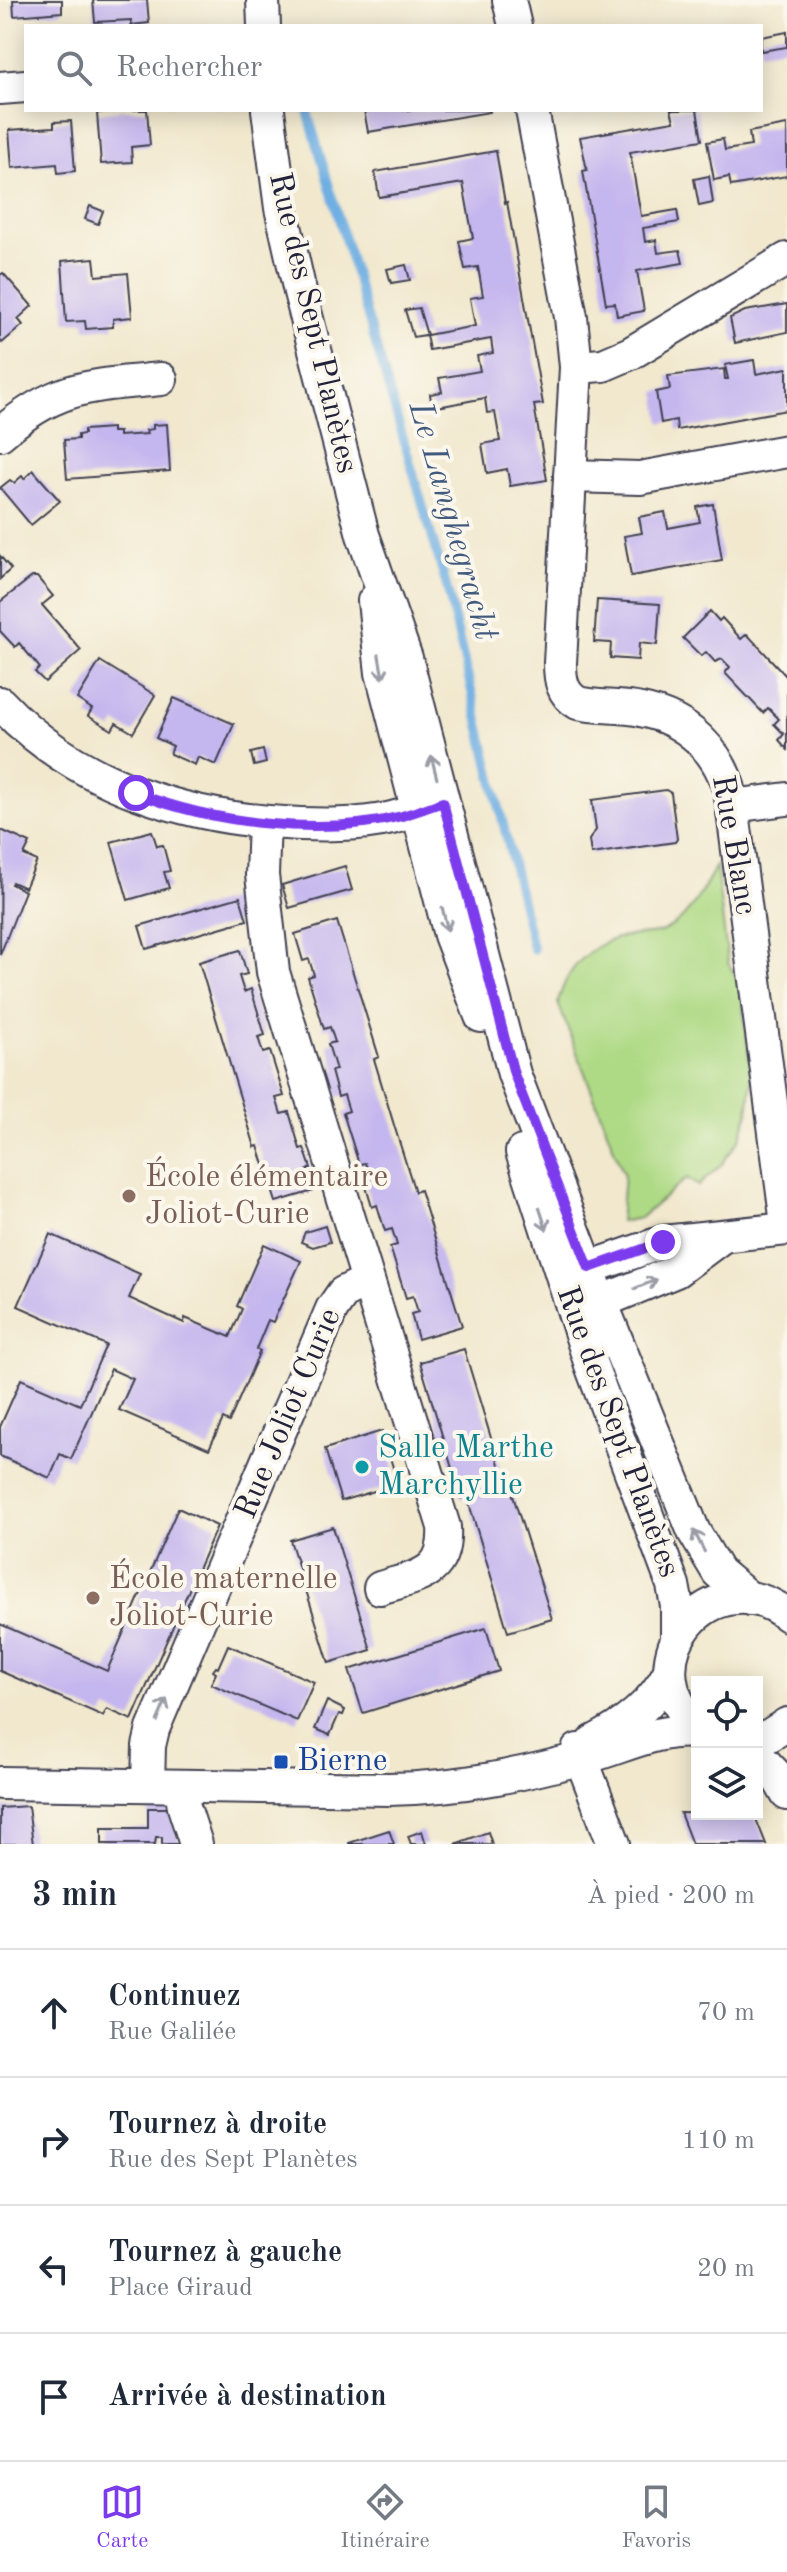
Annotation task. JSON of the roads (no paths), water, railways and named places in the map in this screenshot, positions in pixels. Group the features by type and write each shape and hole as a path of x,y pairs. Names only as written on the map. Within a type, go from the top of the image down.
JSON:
{"street":[{"path":"263,0 264,24"},
{"path":"509,0 515,24"},
{"path":"0,88 24,86"},
{"name":"Rue des Sept Planètes","path":"268,112 279,195 294,268 363,535 406,658 430,806 587,1308 700,1544 718,1572 750,1599 768,1604 787,1615"},
{"path":"532,112 571,317 576,367 570,476 640,478 787,451"},
{"path":"576,367 603,365 631,353 787,259"},
{"path":"0,434 26,412 63,393 91,386 161,379"},
{"name":"Rue Blanc","path":"570,476 560,663 564,692 578,703 641,710 682,726 704,743 726,777 787,1227"},
{"path":"1,706 62,753 116,784 176,807 241,820 353,824 403,815 430,806"},
{"path":"732,806 787,799"},
{"path":"264,822 262,875 273,972 445,1535 441,1557 428,1572 380,1588"},
{"path":"575,1273 663,1242 787,1227"},
{"path":"587,1308 676,1271 723,1236"},
{"name":"Rue Joliot Curie","path":"148,1785 149,1746 153,1729 332,1309 343,1293 367,1281"},
{"name":"Rue des Sept Planètes","path":"587,1308 612,1425 673,1585 677,1637 670,1671"},
{"path":"677,1637 692,1618 708,1607 731,1599 750,1599"},
{"path":"670,1671 677,1702 691,1721"},
{"path":"580,1754 637,1714 653,1698 670,1671"},
{"path":"763,1737 787,1724"},
{"path":"0,1783 416,1788 488,1781 540,1769 580,1754 658,1733 691,1729"},
{"path":"580,1754 614,1844"},
{"path":"763,1761 787,1794"},
{"path":"181,1786 196,1844"}],"waterway":[{"name":"Le Langhegracht","path":"308,112 447,588 533,949"}],"place":[{"name":"École élémentaire Joliot-Curie","path":"129,1196"},
{"name":"Salle Marthe Marchyllie","path":"362,1467"},
{"name":"École maternelle Joliot-Curie","path":"93,1598"},
{"name":"Bierne","path":"281,1762"}]}
